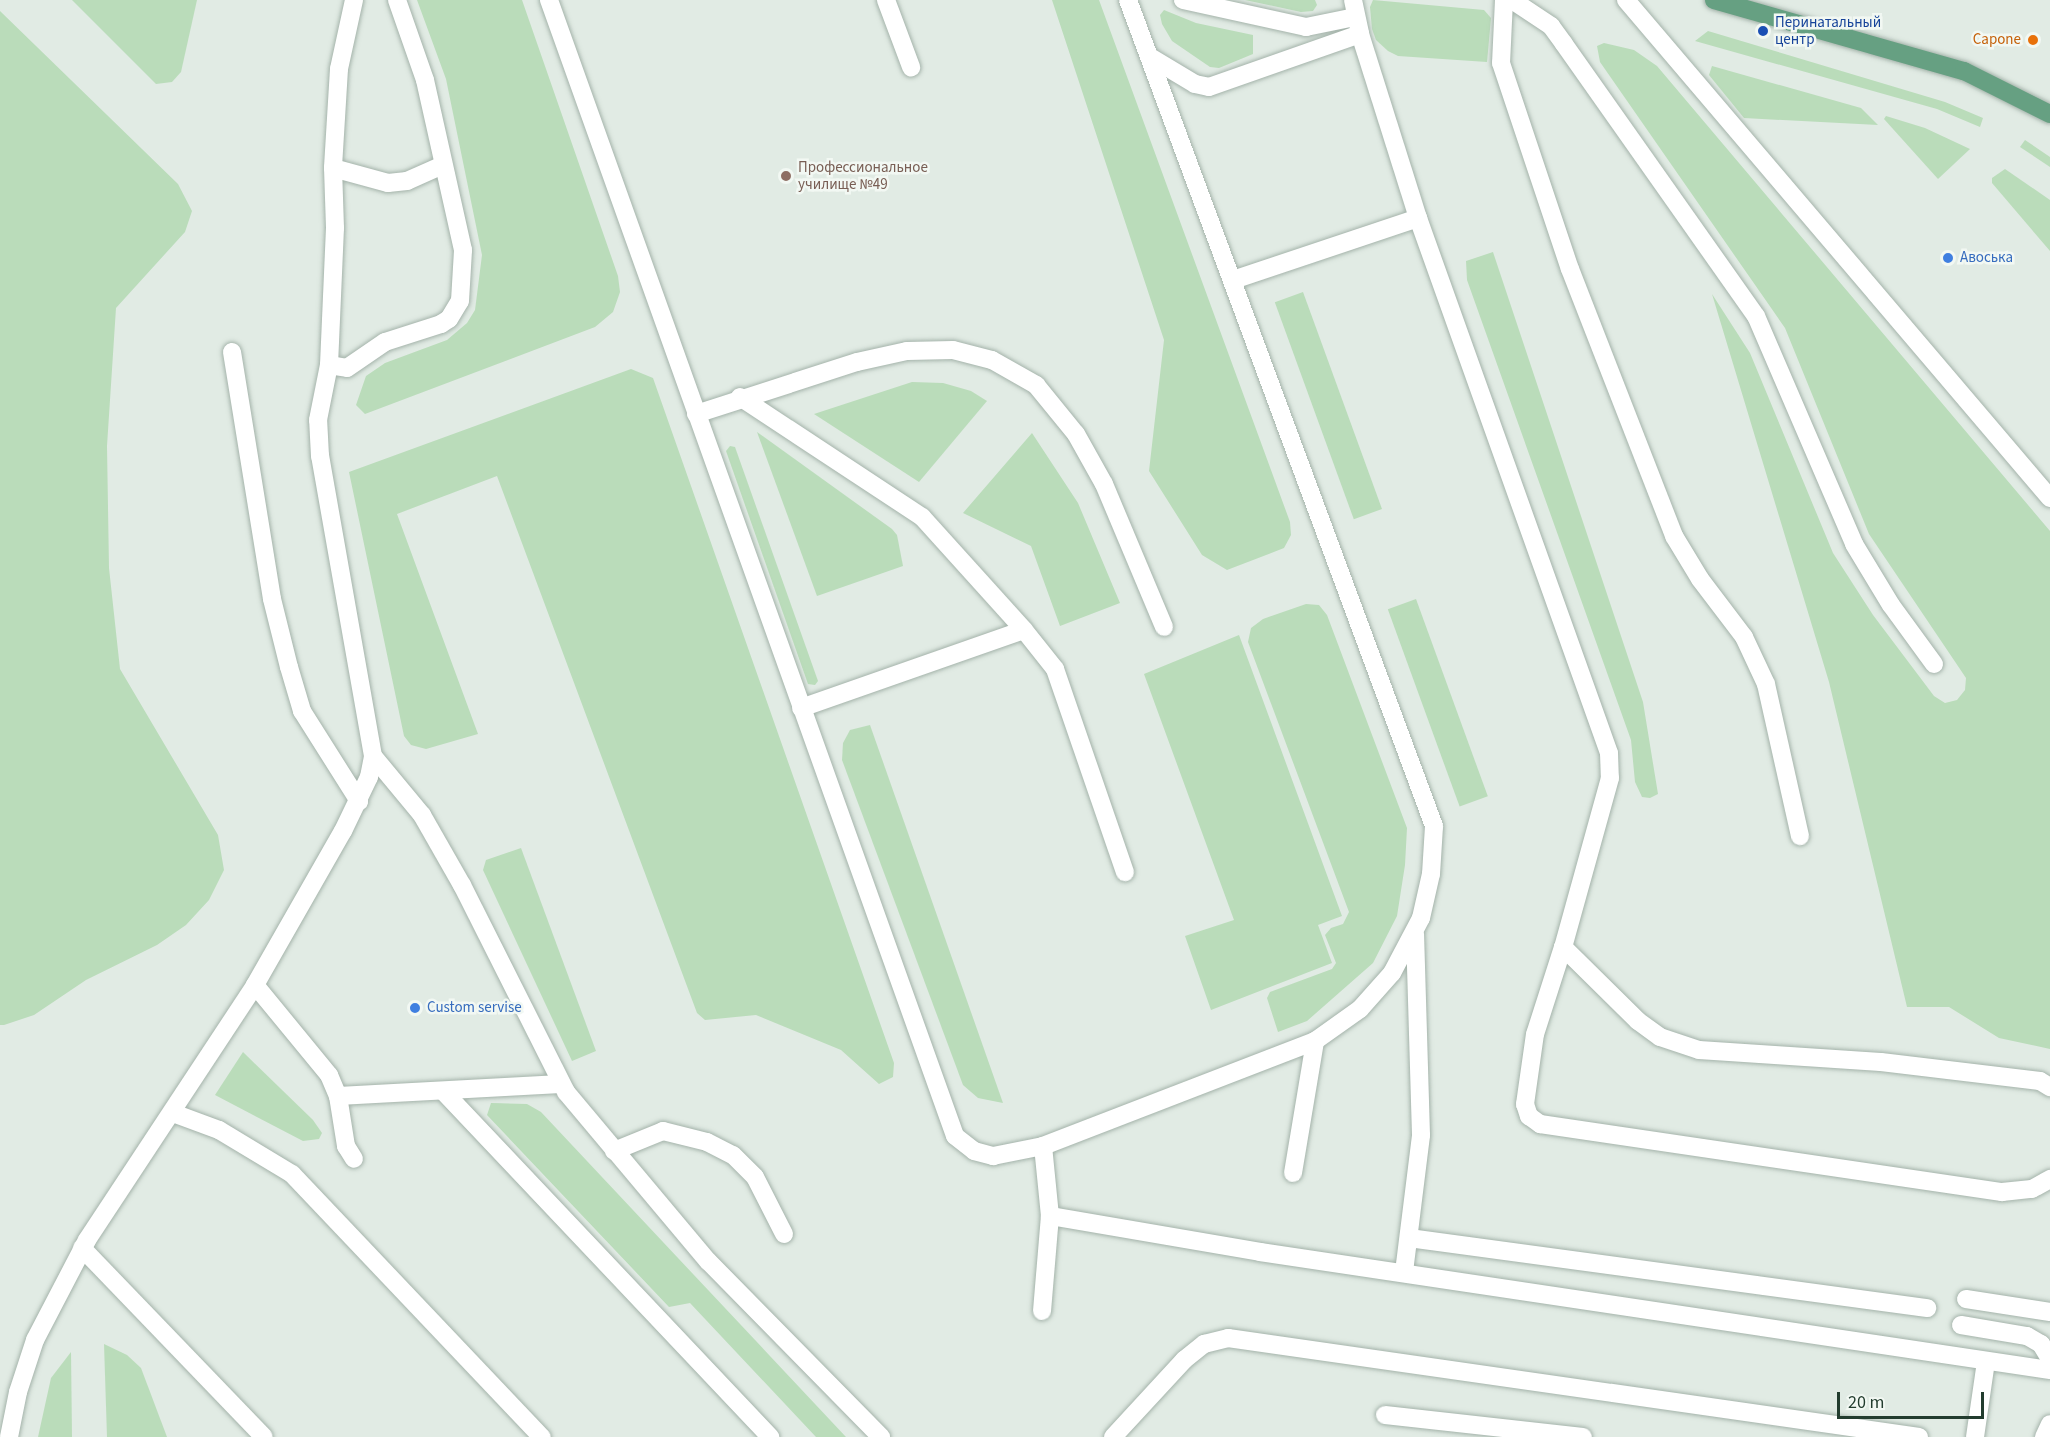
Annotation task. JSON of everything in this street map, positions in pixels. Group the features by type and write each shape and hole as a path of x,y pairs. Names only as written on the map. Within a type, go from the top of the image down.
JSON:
{"main road":[{"path":"1714,0 1964,71 2050,114"}],"lane":[{"path":"9,1437 18,1392 35,1340 82,1248 255,985 359,801 373,756 320,456 318,420 329,365 335,228 333,168 339,69 354,0"},
{"path":"329,365 347,368 385,342 441,324 455,310 460,301 463,250 425,80 397,0"},
{"path":"549,0 955,1136 974,1151 993,1156 1043,1146 1315,1041 1360,1009 1392,973 1415,934 1431,874 1434,826 1128,0"},
{"path":"886,0 911,67"},
{"path":"1183,0 1306,27 1356,17"},
{"path":"1504,0 1501,63 1570,269 1674,536 1700,579 1744,637 1767,684 1800,836"},
{"path":"1512,0 1551,26 1756,316 1854,544 1891,605 1935,664"},
{"path":"1626,0 2050,498"},
{"path":"1150,57 1195,84 1209,87 1356,17"},
{"path":"1356,17 1418,218 1609,753 1610,778 1563,947 1535,1034 1525,1104 1529,1116 1540,1124 2002,1192 2032,1189 2050,1179"},
{"path":"333,168 388,183 407,181 443,165"},
{"path":"1233,280 1418,218"},
{"path":"696,414 740,397 857,362 907,351 953,350 992,360 1036,385 1077,434 1104,484 1164,627"},
{"path":"232,352 272,598 289,667 302,711 359,801"},
{"path":"740,397 922,518 1024,630 1055,669 1125,872"},
{"path":"801,708 1024,630"},
{"path":"373,756 422,815 462,885 561,1084 614,1151 708,1261 881,1437"},
{"path":"1404,1272 1421,1135 1415,934"},
{"path":"1563,947 1638,1021 1660,1037 1698,1050 1881,1062 2040,1081 2050,1087"},
{"path":"255,985 329,1075 338,1096 342,1132 354,1159"},
{"path":"1293,1173 1315,1041"},
{"path":"338,1096 561,1084"},
{"path":"444,1092 770,1437"},
{"path":"172,1113 228,1134 292,1174 542,1437"},
{"path":"614,1151 663,1131 707,1142 733,1155 755,1177 784,1234"},
{"path":"1042,1311 1050,1216 1043,1146"},
{"path":"1050,1216 1260,1252 2050,1370"},
{"path":"1409,1238 1927,1308"},
{"path":"82,1248 264,1437"},
{"path":"1966,1299 2050,1312"},
{"path":"1961,1325 2027,1336 2041,1344 2050,1359"},
{"path":"1113,1437 1184,1360 1204,1344 1228,1338 1919,1437"},
{"path":"1976,1437 1986,1362"},
{"path":"1385,1415 1583,1437"},
{"path":"2044,1437 2050,1424"}],"green space":[{"path":"72,0 197,0 181,72 172,82 156,84"},
{"path":"417,0 522,0 618,276 620,292 613,312 595,327 365,414 356,405 366,376 385,363 447,340 467,323 475,310 482,255 446,79"},
{"path":"1052,0 1099,0 1290,522 1291,535 1284,548 1227,570 1202,555 1149,471 1164,340"},
{"path":"1245,0 1315,0 1317,5 1313,11 1301,12"},
{"path":"1373,0 1484,10 1491,18 1487,62 1398,56 1388,51 1376,40 1372,29 1370,7"},
{"path":"1164,10 1196,23 1253,35 1253,54 1219,68 1210,67 1172,41 1162,24 1160,15"},
{"path":"0,11 178,184 192,211 185,232 116,308 107,446 109,568 120,669 218,835 224,870 209,900 186,925 157,945 86,980 34,1015 4,1025 0,1025"},
{"path":"1708,31 1945,102 1983,118 1980,127 1937,109 1695,41"},
{"path":"1604,43 1634,50 1657,66 2050,531 2050,1049 1999,1038 1949,1007 1907,1007 1829,682 1712,294 1750,353 1833,553 1873,615 1934,696 1945,703 1957,700 1965,690 1966,678 1869,534 1785,328 1600,62 1597,46"},
{"path":"1712,66 1861,108 1878,125 1744,118 1709,75"},
{"path":"1886,116 1925,128 1970,149 1938,179 1884,119"},
{"path":"2025,140 2050,157 2050,167 2020,147"},
{"path":"2005,169 2050,200 2050,251 1992,183 1992,178"},
{"path":"1493,252 1643,702 1658,794 1650,798 1642,797 1635,782 1631,740 1467,280 1466,261"},
{"path":"1303,292 1382,509 1354,519 1275,302"},
{"path":"631,369 653,378 894,1063 893,1077 879,1084 841,1050 756,1015 705,1020 697,1013 497,476 397,514 478,734 426,749 411,745 404,736 349,472"},
{"path":"912,382 943,383 971,391 987,401 919,482 814,414"},
{"path":"757,432 892,529 897,535 903,566 817,596"},
{"path":"1032,433 1078,503 1120,603 1060,626 1031,546 963,513"},
{"path":"730,446 735,447 818,681 815,685 808,684 726,451"},
{"path":"1416,599 1488,796 1460,807 1388,609"},
{"path":"1306,604 1319,605 1327,615 1407,828 1405,865 1397,916 1373,963 1307,1021 1278,1032 1267,998 1270,992 1332,969 1336,963 1325,935 1331,928 1343,924 1349,912 1248,642 1251,628 1263,619"},
{"path":"1239,635 1342,916 1318,925 1332,963 1211,1010 1185,936 1234,920 1144,674"},
{"path":"870,725 1003,1103 978,1098 963,1085 842,760 843,743 850,730"},
{"path":"521,848 596,1051 572,1061 483,870 486,860"},
{"path":"243,1052 313,1120 322,1133 319,1139 303,1141 215,1095"},
{"path":"491,1103 527,1104 541,1112 846,1437 816,1437 690,1303 669,1307 487,1115"},
{"path":"104,1344 127,1355 141,1368 167,1437 107,1437"},
{"path":"71,1352 72,1437 38,1437 51,1378"}],"place":[{"name":"Перинатальный центр","path":"1763,31"},
{"name":"Capone","path":"2033,40"},
{"name":"Профессиональное училище №49","path":"786,176"},
{"name":"Авоська","path":"1948,258"},
{"name":"Custom servise","path":"415,1008"}]}
